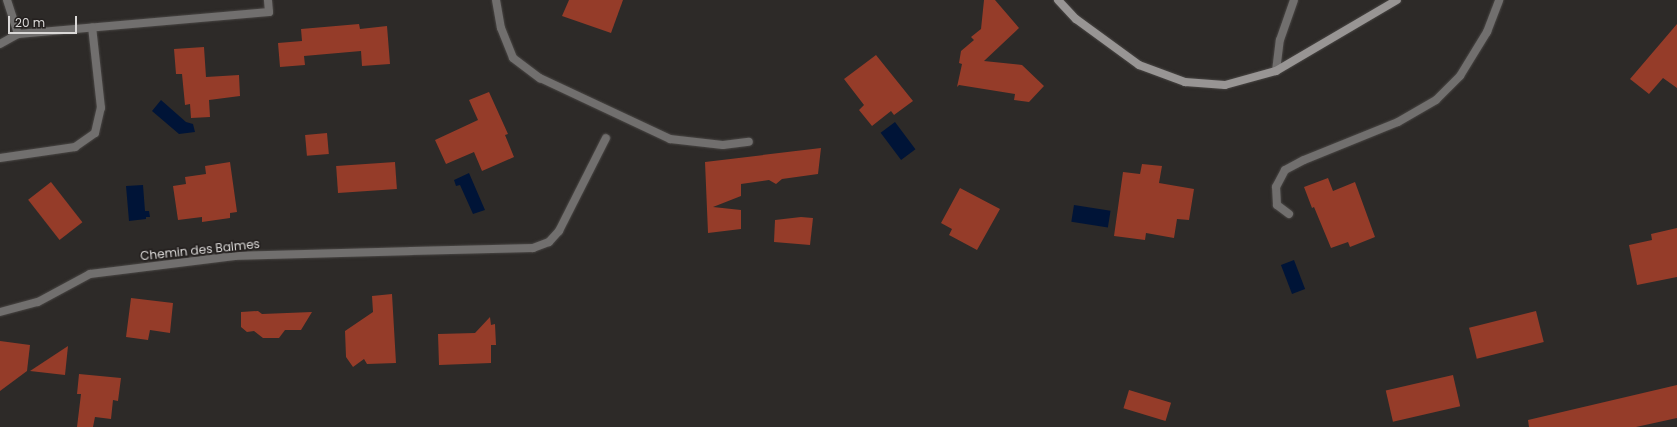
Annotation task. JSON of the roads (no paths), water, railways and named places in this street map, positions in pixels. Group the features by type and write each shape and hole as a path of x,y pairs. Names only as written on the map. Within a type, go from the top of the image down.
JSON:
{"street":[{"path":"7,0 18,34"},
{"path":"0,44 18,34 269,12 268,0"},
{"path":"496,0 501,28 513,58 540,78 670,139 723,145 750,142"},
{"path":"1058,0 1076,19 1139,65 1185,82 1225,85 1276,71 1397,0"},
{"path":"1276,71 1280,40 1294,0"},
{"path":"1290,214 1277,205 1276,187 1285,170 1304,160 1398,122 1436,100 1460,76 1487,32 1499,0"},
{"path":"0,158 75,147 95,133 101,108 92,28"},
{"name":"Chemin des Balmes","path":"0,312 38,302 90,274 235,256 533,248 549,242 558,231 606,138"}],"water":[{"path":"161,100 186,122 193,124 195,132 179,134 152,111"},
{"path":"895,122 915,149 901,160 881,133"},
{"path":"469,173 485,210 473,214 460,185 456,186 454,180"},
{"path":"143,185 145,211 149,211 150,217 146,217 146,219 129,221 126,186"},
{"path":"1074,205 1111,211 1108,228 1071,222"},
{"path":"1294,260 1305,289 1292,294 1281,265"}]}
